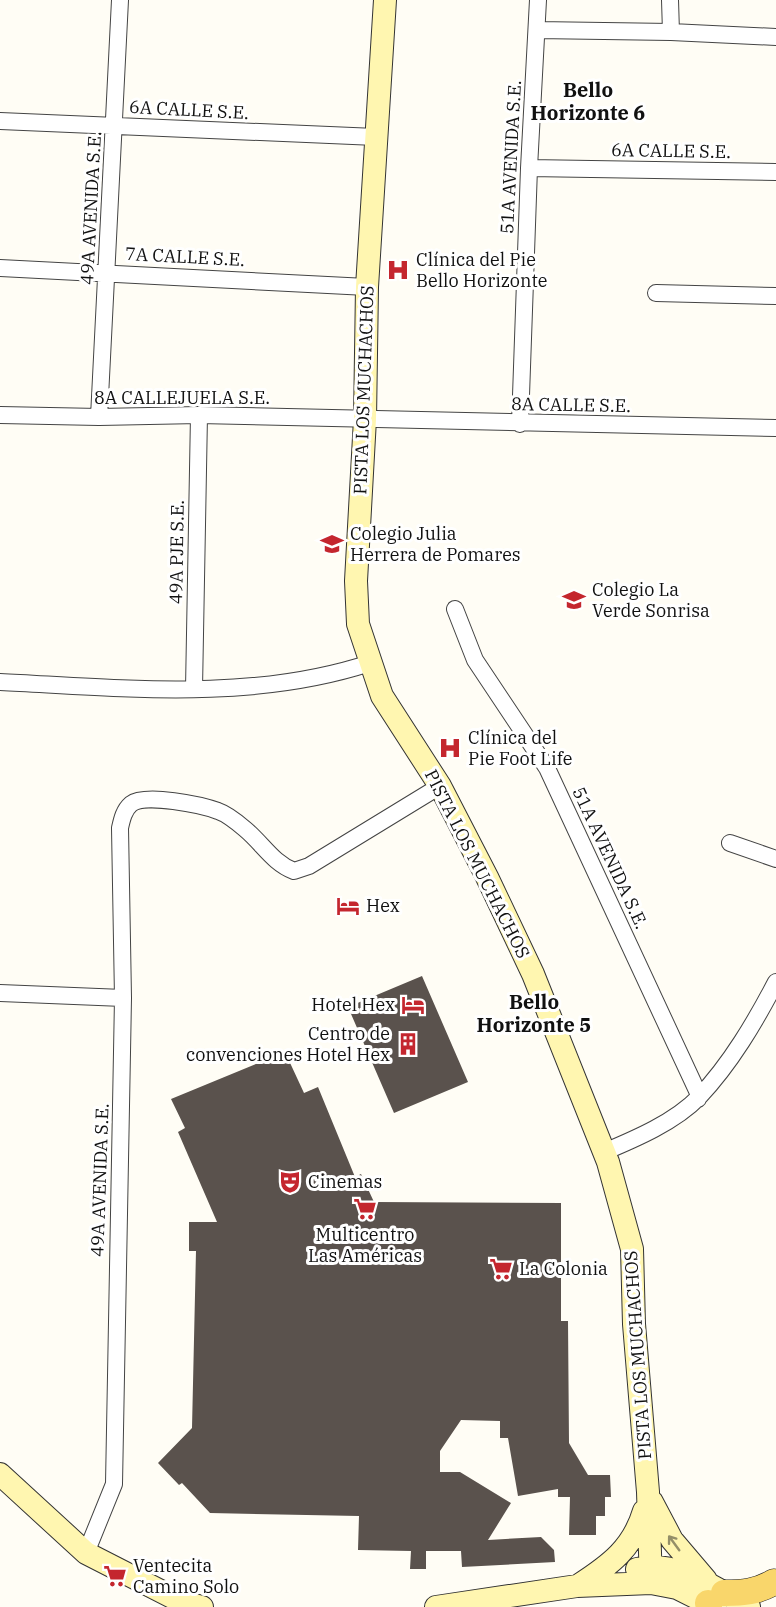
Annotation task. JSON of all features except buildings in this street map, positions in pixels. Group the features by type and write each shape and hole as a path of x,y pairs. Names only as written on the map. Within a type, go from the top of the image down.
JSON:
{"main road":[{"path":"713,1599 761,1590 775,1581"},
{"path":"756,1607 775,1581"}],"street":[{"name":"49A AVENIDA S.E.","path":"99,417 120,0"},
{"name":"PISTA LOS MUCHACHOS","path":"385,0 367,287 365,419 356,581 358,624 382,696 440,786 533,974 603,1152 632,1249 634,1324 648,1492 650,1575"},
{"name":"51A AVENIDA S.E.","path":"520,424 529,168 538,0"},
{"path":"670,0 671,32"},
{"path":"537,30 671,32 776,37"},
{"name":"6A CALLE S.E.","path":"0,121 376,137"},
{"name":"6A CALLE S.E.","path":"529,168 776,172"},
{"name":"7A CALLE S.E.","path":"0,268 367,287"},
{"path":"656,293 776,296"},
{"name":"8A CALLEJUELA S.E.","path":"0,415 99,417 199,415 365,419"},
{"name":"49A PJE S.E.","path":"194,689 199,415"},
{"name":"8A CALLE S.E.","path":"365,419 776,428"},
{"name":"51A AVENIDA S.E.","path":"455,609 475,660 547,768 699,1095 698,1099"},
{"path":"0,682 194,689 293,683 332,675 370,663"},
{"name":"49A AVENIDA S.E.","path":"86,1553 114,1484 123,998 120,828 123,815 129,805 138,800 152,798 219,811 245,829 280,866 294,871 309,866 440,786"},
{"path":"730,843 776,860"},
{"path":"603,1152 663,1123 698,1099 753,1027 776,982"},
{"path":"0,993 123,998"},
{"path":"0,1474 86,1553 180,1601 202,1607"},
{"path":"577,1586 608,1566 626,1550 640,1524 648,1492"},
{"path":"648,1492 658,1518 713,1599"},
{"path":"436,1607 650,1575 677,1588 749,1607"}],"place":[{"name":"Clínica del Pie Bello Horizonte","path":"398,270"},
{"name":"Colegio Julia Herrera de Pomares","path":"332,544"},
{"name":"Colegio La Verde Sonrisa","path":"574,600"},
{"name":"Clínica del Pie Foot Life","path":"450,748"},
{"name":"Hex","path":"348,906"},
{"name":"Hotel Hex","path":"413,1005"},
{"name":"Centro de convenciones Hotel Hex","path":"408,1044"},
{"name":"Cinemas","path":"290,1182"},
{"name":"Multicentro Las Américas","path":"365,1209"},
{"name":"La Colonia","path":"501,1269"},
{"name":"Ventecita Camino Solo","path":"115,1576"}],"district":[{"name":"Bello Horizonte 6","path":"588,102"},
{"name":"Bello Horizonte 5","path":"534,1014"}]}
